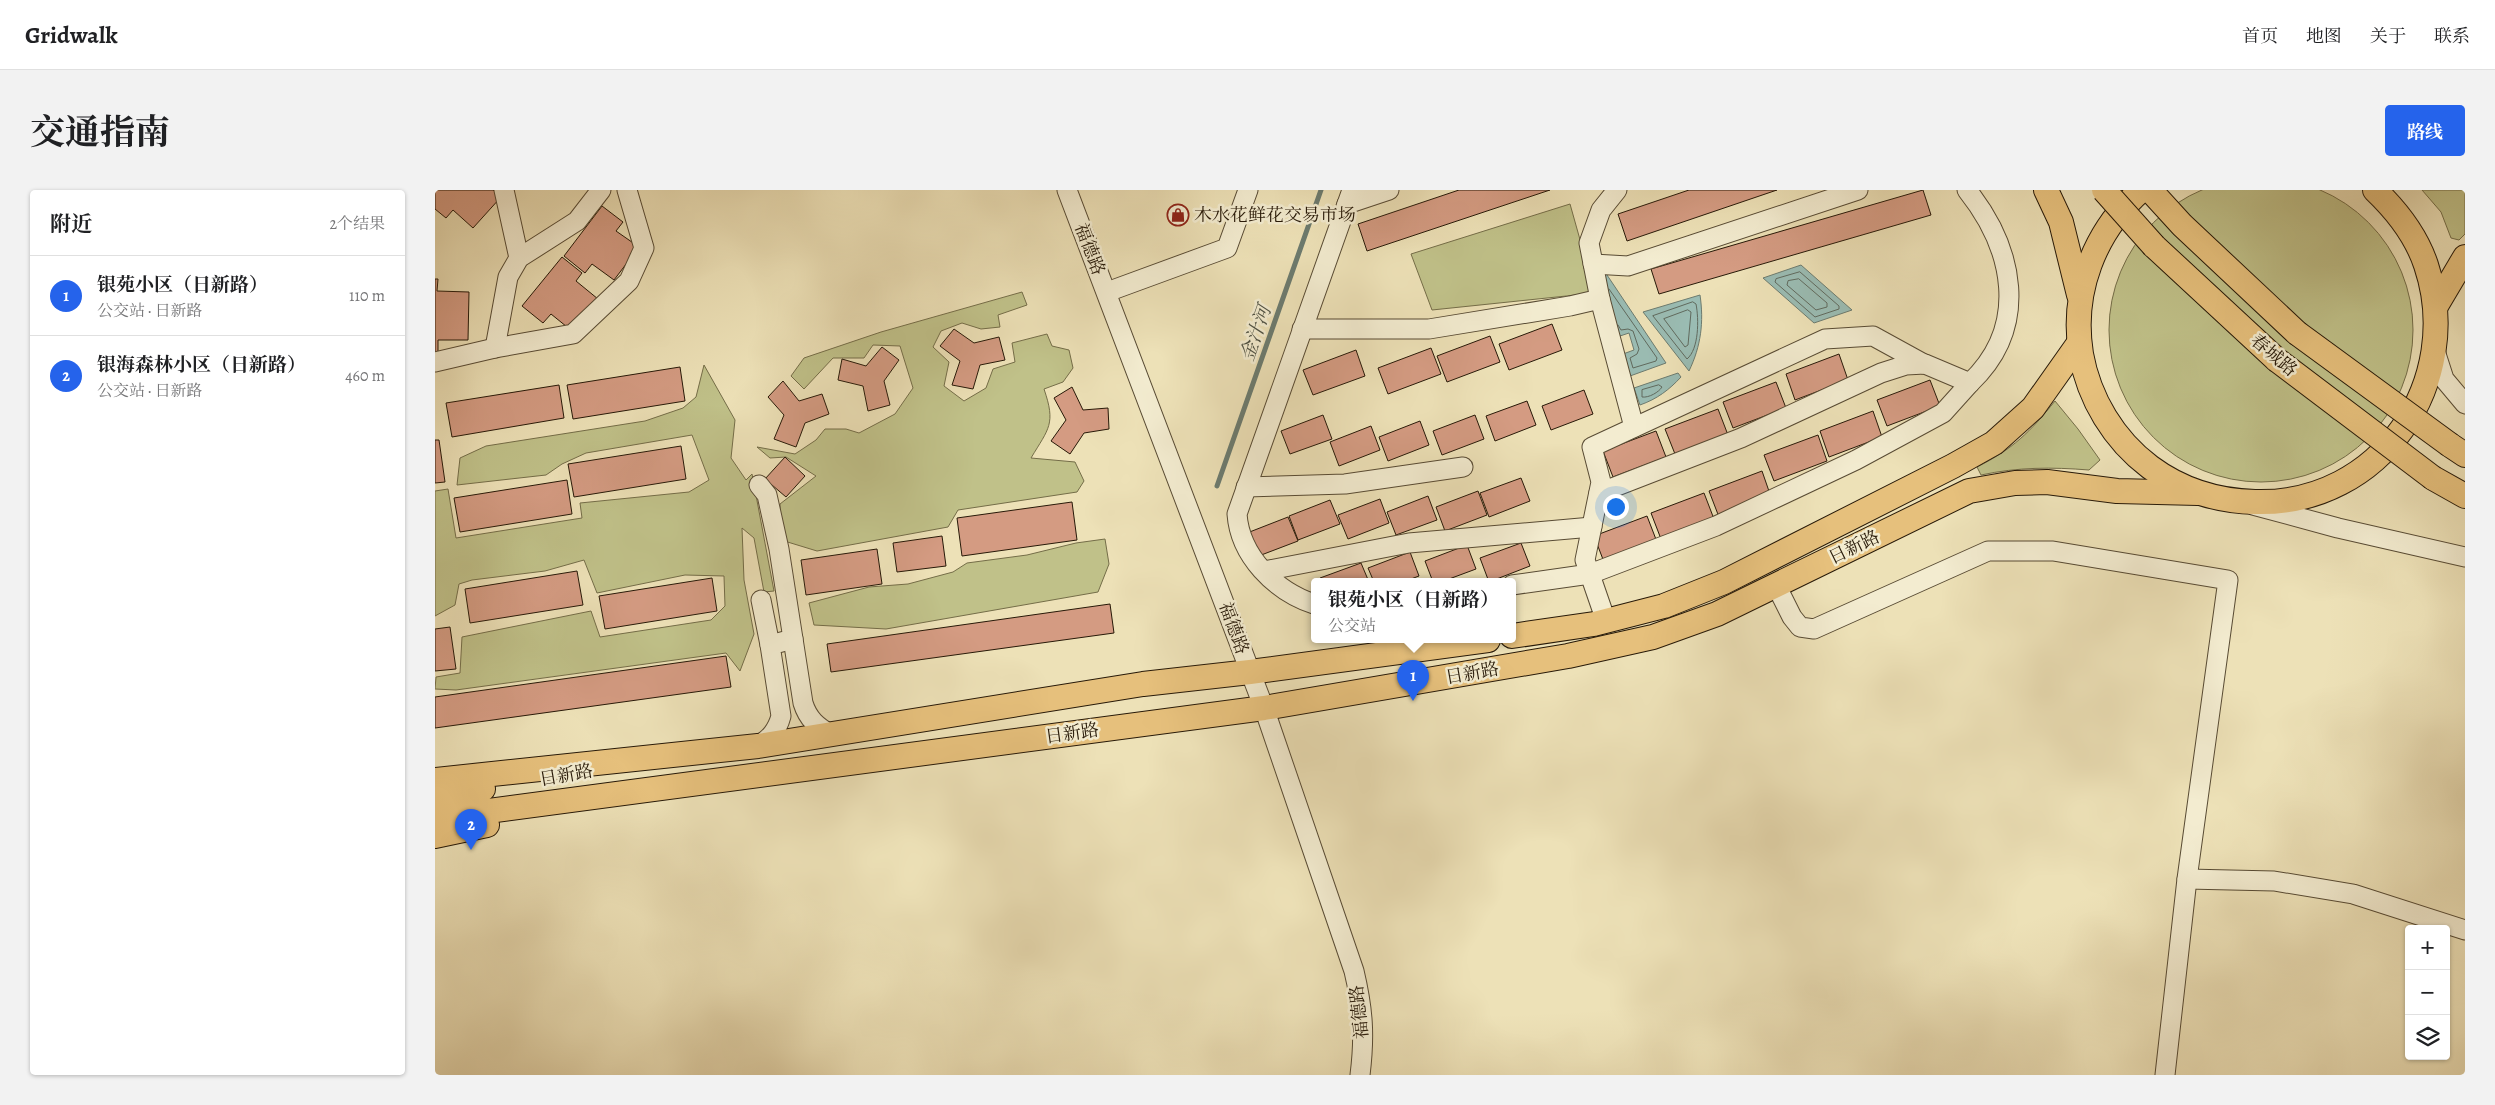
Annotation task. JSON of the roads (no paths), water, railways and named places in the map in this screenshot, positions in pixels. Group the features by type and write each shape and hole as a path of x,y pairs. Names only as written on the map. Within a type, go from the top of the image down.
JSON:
{"main road":[{"path":"2046,190 2061,222 2080,299"},
{"name":"春城路","path":"2104,190 2154,246 2277,360 2433,478 2465,496"},
{"path":"2141,190 2115,217 2102,236 2085,277 2080,299 2079,343 2083,365 2096,400 2124,444 2158,473 2199,493 2243,502 2287,500 2309,495 2350,477 2369,464 2395,438 2413,414 2423,394 2435,351 2436,306 2425,263 2416,242 2395,211 2375,190"},
{"name":"春城路","path":"2150,190 2182,225 2297,333 2457,450"},
{"path":"2436,306 2465,257"},
{"name":"日新路","path":"1516,635 1605,621 1664,606 1724,582 1994,443 2033,408 2079,343"},
{"name":"日新路","path":"435,818 1264,708 1568,656 1653,637 1717,614 1969,491 2015,482 2047,482 2117,491 2199,493"},
{"name":"日新路","path":"435,780 758,746 1143,684 1250,672 1466,643"},
{"name":"日新路","path":"435,798 697,753"},
{"name":"日新路","path":"435,836 657,788"}],"street":[{"path":"504,190 519,258"},
{"path":"495,348 508,277 519,258 577,221 601,190"},
{"path":"435,362 495,348 573,334 629,281 644,248 627,190"},
{"name":"福德路","path":"1067,190 1264,708 1354,971 1363,1008 1363,1053 1360,1075"},
{"path":"1107,292 1227,248 1248,190"},
{"path":"1311,602 1282,588 1251,558 1239,530 1237,514 1350,197 1389,190"},
{"path":"1617,190 1601,210 1589,243 1600,299 1633,427"},
{"path":"1593,264 1627,266 1858,190"},
{"path":"1516,584 1589,574 1716,526 1856,460 1943,413 1979,374 2000,342 2008,316 2009,286 2005,259 1993,228 1967,190"},
{"path":"1302,329 1429,329 1570,306 1600,299"},
{"path":"1605,621 1585,560 1601,482 1592,447 1825,339 1873,336 1925,364 1970,383"},
{"path":"2435,351 2444,378 2465,404"},
{"path":"1599,493 1741,438 1881,373 1906,365 1925,364"},
{"path":"1246,486 1345,484 1463,467"},
{"path":"759,484 767,496 775,535 803,703 807,714 818,728 832,735"},
{"path":"2243,502 2338,528 2465,557"},
{"path":"1264,571 1409,543 1592,527"},
{"path":"1777,585 1792,617 1799,627 1814,629 1988,552 2053,551 2228,580 2187,879 2165,1075"},
{"path":"758,746 768,739 778,727 781,716 761,600"},
{"path":"770,645 793,639"},
{"path":"2187,879 2274,881 2353,894 2465,930"}],"water":[{"path":"1801,265 1852,310 1814,323 1763,278"},
{"path":"1605,272 1666,363 1630,376 1623,354 1634,350 1629,333 1617,337 1596,275"},
{"path":"1700,295 1701,334 1689,371 1643,312"},
{"path":"1678,373 1681,377 1667,390 1640,405 1634,388"}],"waterway":[{"name":"金汁河","path":"1217,486 1321,190"}],"place":[{"name":"木水花鲜花交易市场","path":"1178,215"},
{"name":"银苑小区（日新路）","path":"1413,701"},
{"name":"银海森林小区（日新路）","path":"471,850"}]}
